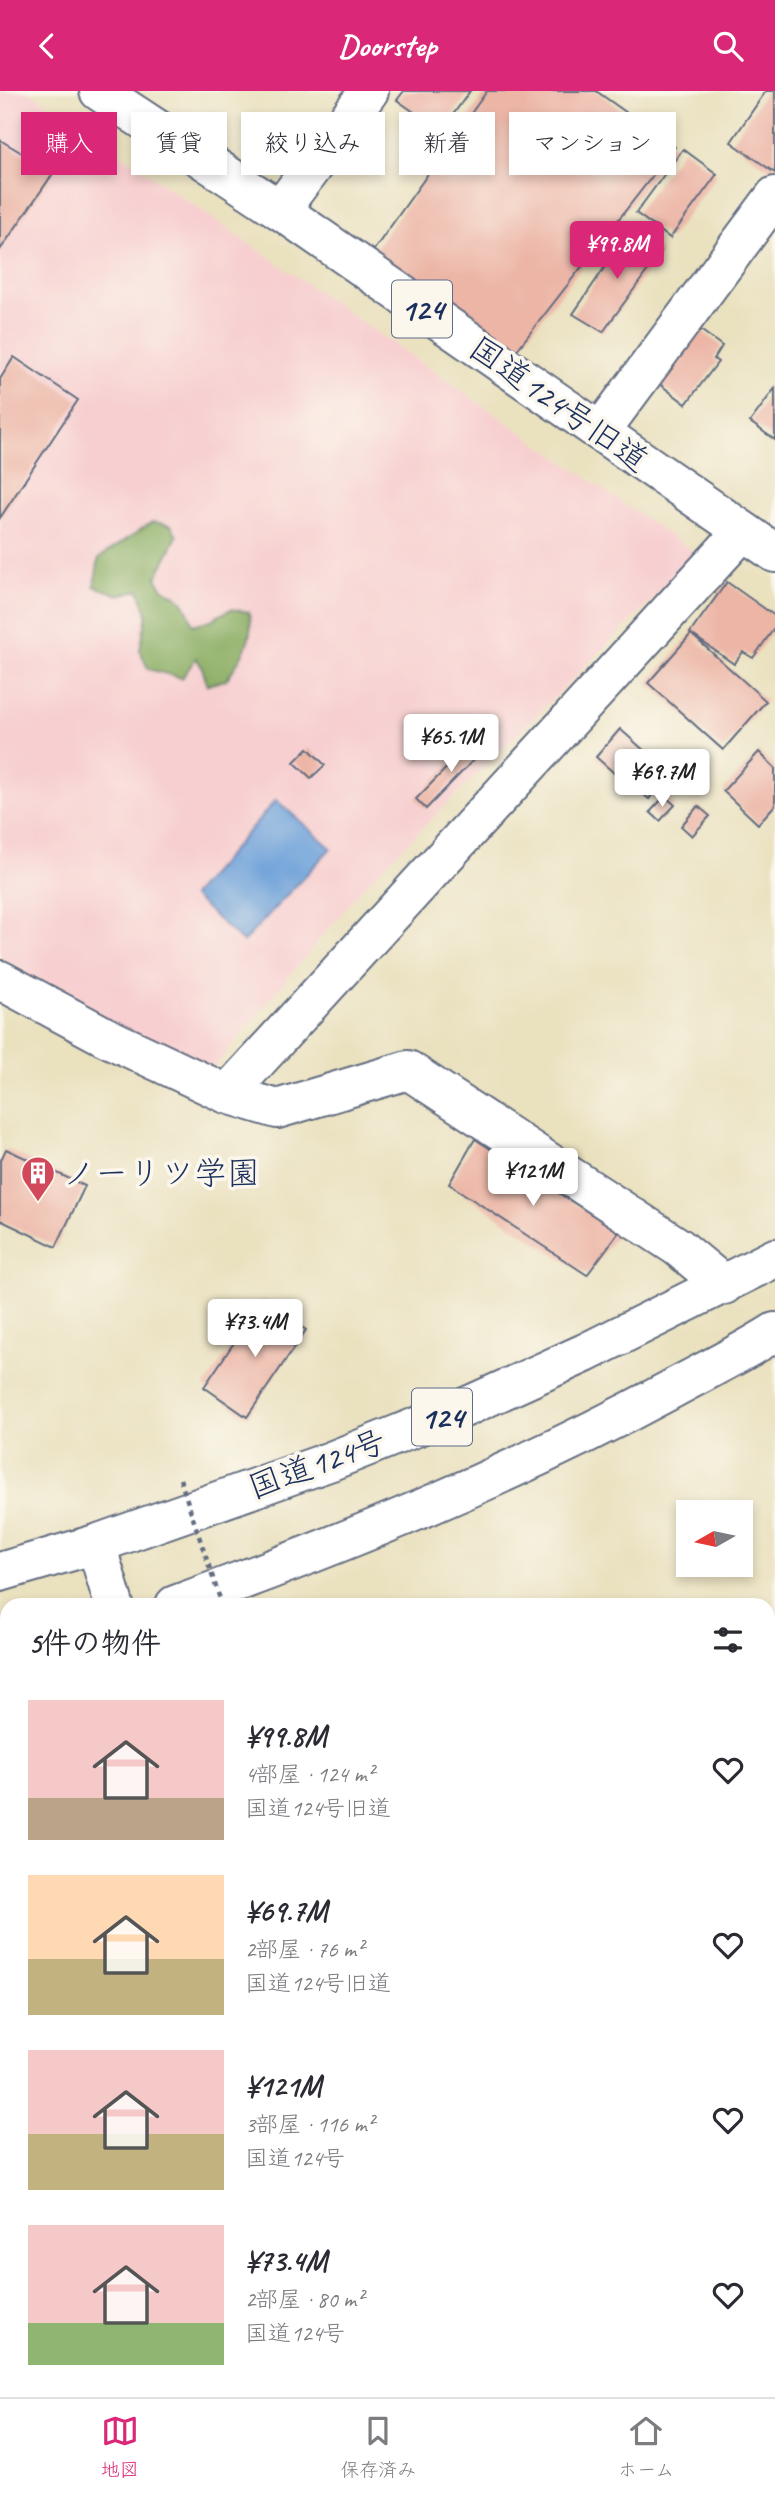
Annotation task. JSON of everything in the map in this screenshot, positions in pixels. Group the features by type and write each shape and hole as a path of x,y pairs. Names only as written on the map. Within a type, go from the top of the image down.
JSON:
{"main road":[{"name":"国道124号旧道","path":"99,91 280,210 775,553"},
{"path":"280,210 369,91"},
{"path":"600,432 775,196"},
{"path":"227,1094 743,531"},
{"path":"0,979 106,1038 227,1094 277,1109 408,1070 678,1247 724,1285"},
{"name":"国道124号","path":"0,1571 96,1544 331,1461 459,1410 585,1353 775,1258"},
{"name":"124","path":"194,1598 367,1533 494,1479 638,1407 775,1332"},
{"path":"96,1544 112,1598"}],"path":[{"path":"180,1479 220,1598"}],"shaded area":[{"path":"0,91 29,91 59,112 21,112 21,175 117,175 117,152 131,162 131,175 150,175 698,555 364,886 208,1074 0,970"}],"green space":[{"path":"152,522 171,525 177,536 156,578 162,588 182,602 193,625 211,620 231,609 249,612 251,622 248,640 226,680 207,685 202,667 196,658 182,678 148,669 140,650 147,614 139,590 119,595 94,586 99,558"}],"water":[{"path":"276,800 331,848 243,942 192,896"}],"building":[{"path":"404,91 470,91 455,112 414,112 397,100"},
{"path":"487,91 596,91 626,112 509,112 509,175 653,175 513,355 371,254 427,175 495,175 495,112 472,112"},
{"path":"766,91 775,91 775,173 731,142"},
{"path":"0,140 21,152 21,175 52,175 0,250"},
{"path":"683,149 717,174 670,238 636,213 664,175 676,175 676,159"},
{"path":"630,230 661,252 603,332 573,314"},
{"path":"698,328 722,346 714,359 718,362 686,404 657,382"},
{"path":"14,357 78,400 0,518 0,379"},
{"path":"775,388 775,440 750,422"},
{"path":"727,582 775,616 775,627 753,658 743,652 734,664 690,633"},
{"path":"691,634 766,701 723,750 648,683"},
{"path":"620,729 647,753 623,781 596,757"},
{"path":"476,738 486,747 426,809 416,799"},
{"path":"308,748 325,765 311,778 294,762"},
{"path":"759,752 775,768 775,805 758,824 723,791"},
{"path":"650,774 661,784 649,799 637,789"},
{"path":"665,796 675,805 660,821 650,812"},
{"path":"698,806 710,816 692,836 681,826"},
{"path":"475,1139 619,1232 587,1275 449,1184"},
{"name":"ノーリツ学園","path":"6,1149 85,1186 56,1247 0,1220 0,1162"},
{"path":"263,1300 306,1330 247,1417 204,1387"}],"place":[{"name":"ノーリツ学園","path":"38,1203"}]}
